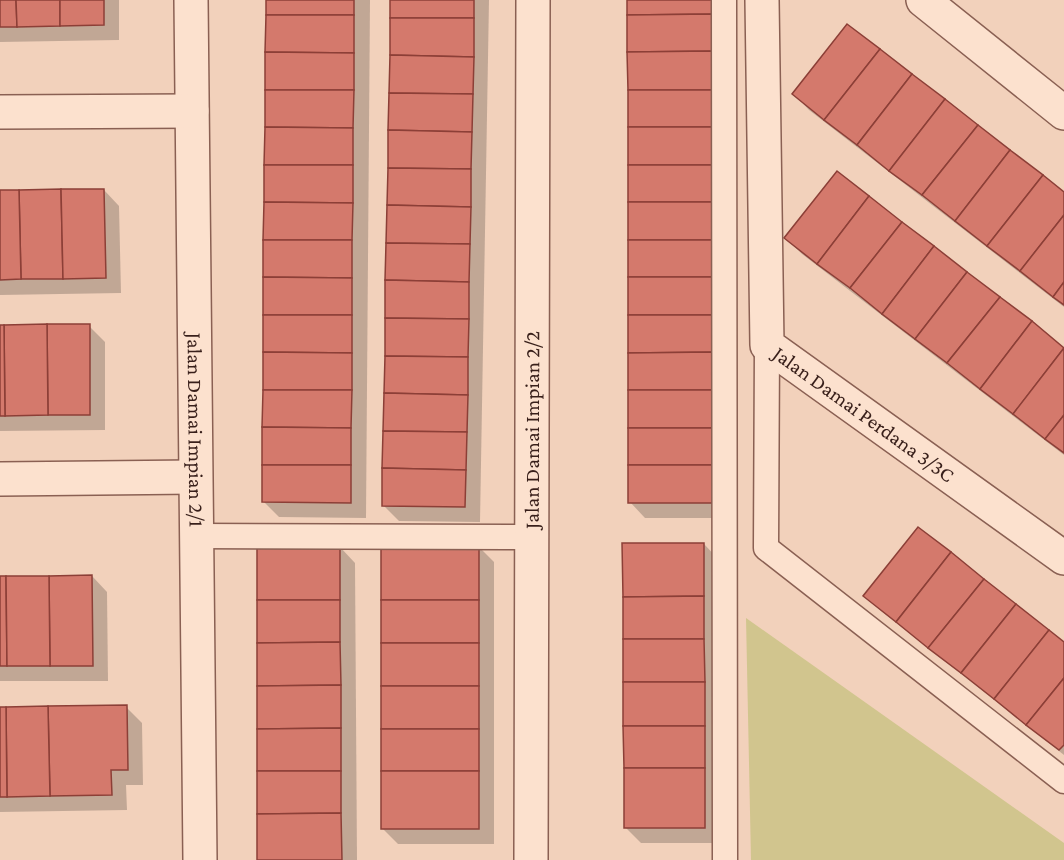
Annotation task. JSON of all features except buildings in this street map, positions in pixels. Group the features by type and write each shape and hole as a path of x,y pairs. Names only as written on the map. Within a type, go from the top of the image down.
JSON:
{"street":[{"name":"Jalan Damai Impian 2/1","path":"191,0 200,860"},
{"name":"Jalan Damai Impian 2/2","path":"531,860 533,0"},
{"name":"Jalan Damai Perdana 3/3C","path":"762,0 767,345 1064,558"},
{"path":"923,0 1064,113"},
{"path":"0,112 192,111"},
{"path":"0,480 195,477"}],"lane":[{"path":"724,0 725,860"},
{"path":"767,345 766,548 1064,781"},
{"path":"196,536 531,537"}],"shaded area":[{"path":"746,618 1064,843 1064,860 751,860"}]}
